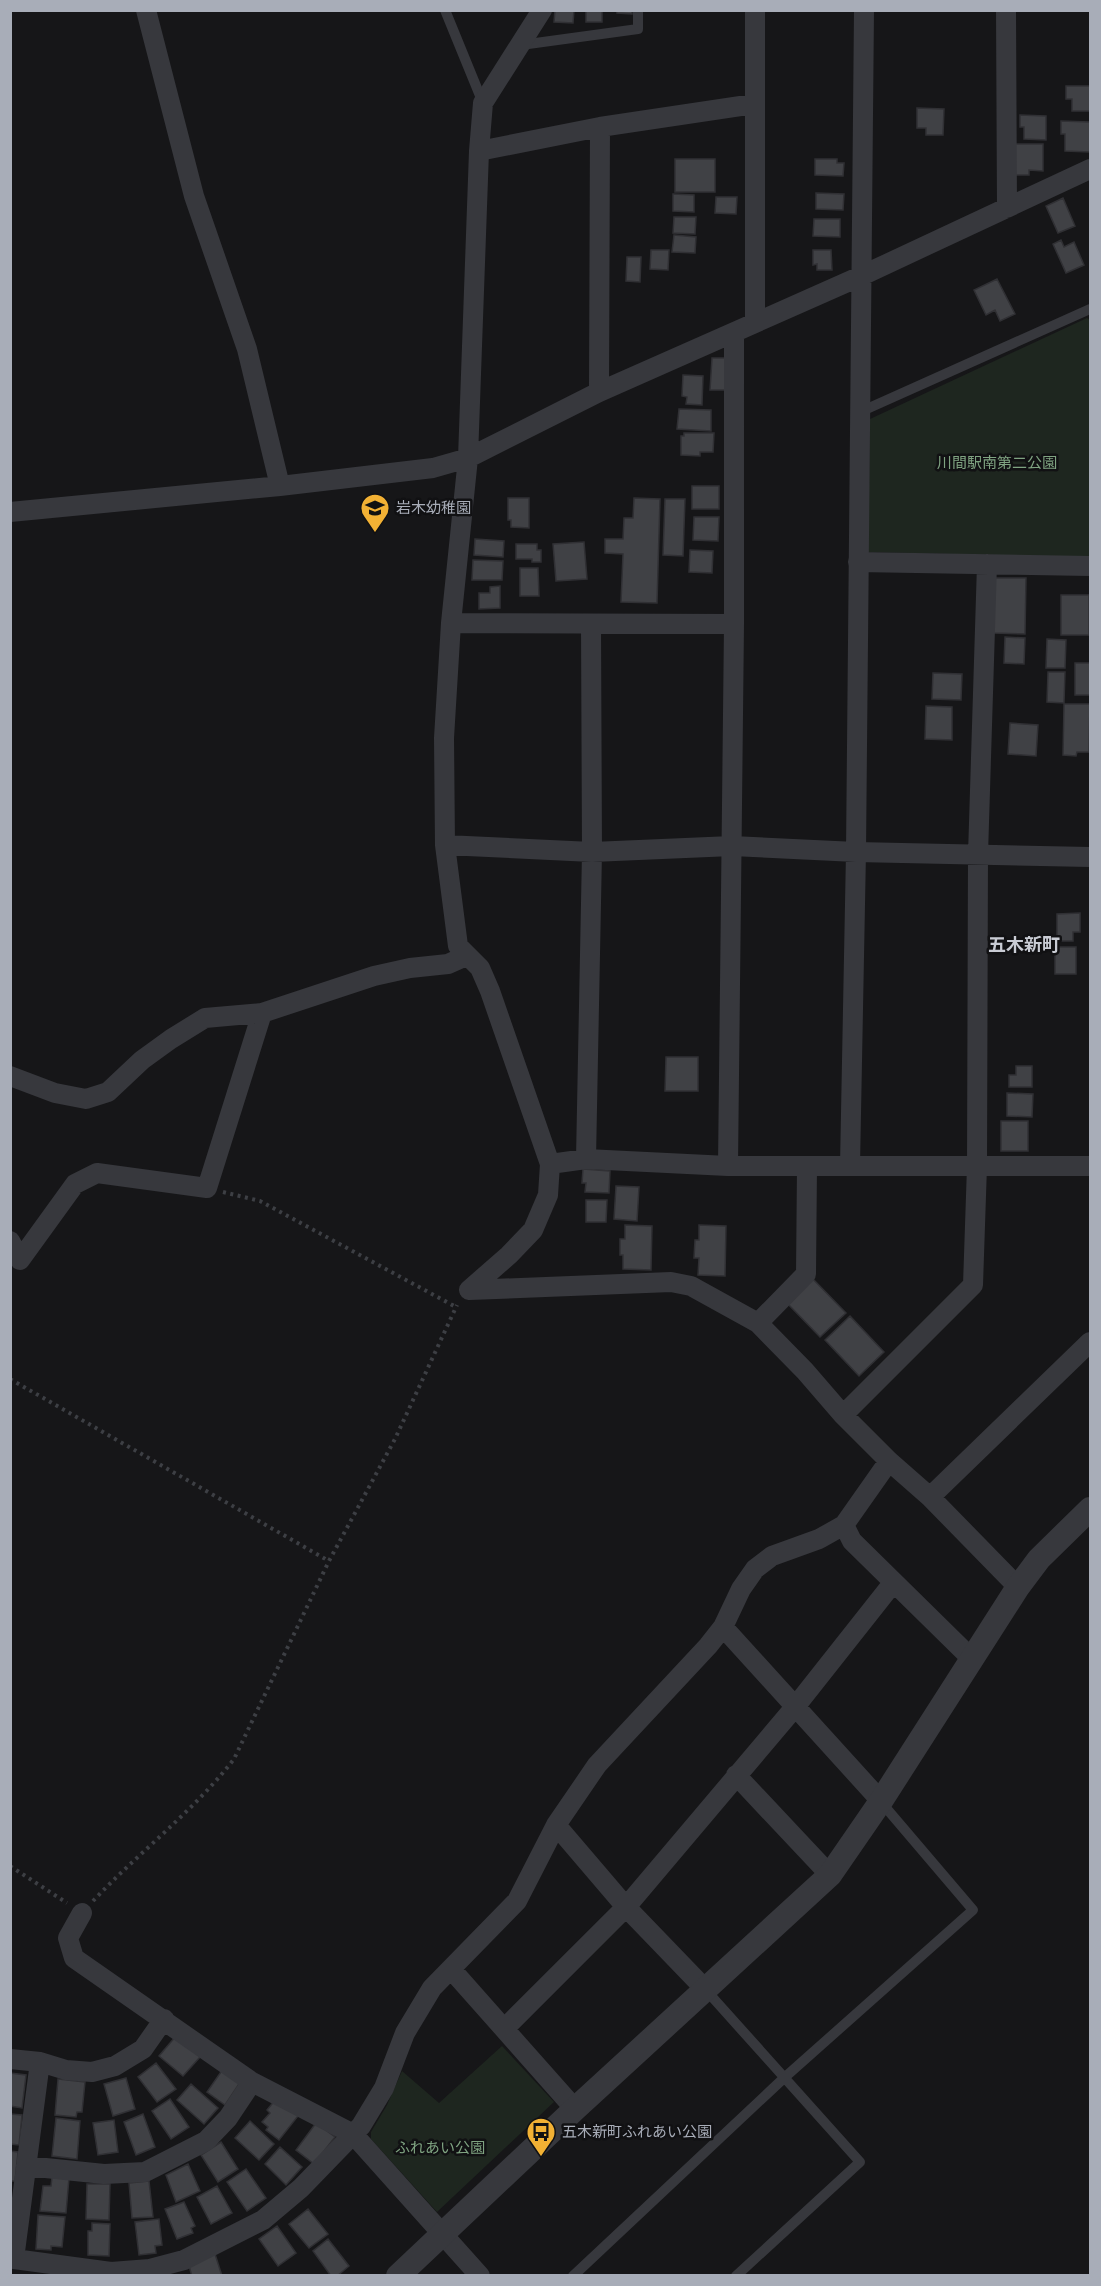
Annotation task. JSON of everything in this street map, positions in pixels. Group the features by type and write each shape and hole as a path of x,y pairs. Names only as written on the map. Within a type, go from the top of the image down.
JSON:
{"street":[{"path":"146,10 194,196 247,349 280,486"},
{"path":"469,1290 509,1255 533,1230 548,1195 550,1164 490,991 480,968 458,946 445,845 444,738 451,623 468,458 479,151 483,103 542,10"},
{"path":"755,10 755,323"},
{"path":"850,1166 856,852 864,10"},
{"path":"1006,10 1007,208"},
{"path":"479,151 600,128 754,104"},
{"path":"599,392 600,128"},
{"path":"10,512 280,486 433,468 468,458 599,392 861,276 1090,169"},
{"path":"728,1166 734,624 734,333"},
{"path":"858,562 1090,566"},
{"path":"843,1415 973,1285 977,1166 978,855 987,564"},
{"path":"451,623 734,624"},
{"path":"586,1159 592,852 591,625"},
{"path":"445,845 592,852 732,846 856,852 1090,857"},
{"path":"10,1076 56,1094 86,1099 108,1092 142,1060 205,1018 262,1013 374,976 410,968 448,964 466,956"},
{"path":"10,1241 20,1260 75,1184 97,1173 207,1188 262,1013"},
{"path":"550,1164 586,1159 728,1166 1090,1166"},
{"path":"758,1323 806,1274 807,1167"},
{"path":"469,1290 672,1282 691,1286 758,1323 805,1371 843,1415 889,1461 930,1497 1018,1587"},
{"path":"930,1497 1090,1342"},
{"path":"40,2062 14,2259 111,2272 150,2269 184,2260 263,2220 301,2188 353,2134 384,2088 405,2033 432,1988 517,1901 556,1825 597,1765 708,1646 723,1627 741,1589 755,1569 772,1556 819,1539 844,1525 889,1461"},
{"path":"398,2276 574,2109 830,1875 1018,1587 1039,1559 1090,1509"},
{"path":"844,1525 852,1541 972,1659"},
{"path":"504,2029 626,1906 795,1707 893,1582"},
{"path":"723,1627 880,1801"},
{"path":"736,1775 830,1875"},
{"path":"556,1825 626,1906 705,1989"},
{"path":"82,1913 68,1938 74,1958 252,2082 353,2134 480,2276"},
{"path":"451,1969 574,2109"},
{"path":"10,2059 40,2062 66,2070 92,2072 116,2067 143,2049 164,2019"},
{"path":"26,2166 104,2174 146,2172 206,2141 228,2118 252,2082"}],"lane":[{"path":"445,10 483,103"},
{"path":"521,45 638,29 639,10"},
{"path":"860,412 1090,309"},
{"path":"573,2276 784,2078 973,1910 880,1801"},
{"path":"705,1989 860,2162 736,2276"}],"path":[{"path":"207,1188 260,1201 456,1307"},
{"path":"10,1866 82,1913 126,1866 212,1788 234,1759 329,1561 395,1439 456,1307 469,1290"},
{"path":"10,1379 329,1561"}],"green space":[{"name":"川間駅南第二公園","path":"1087,318 1090,320 1090,557 868,552 870,419"},
{"name":"ふれあい公園","path":"502,2046 554,2102 437,2212 371,2139 371,2132 387,2105 402,2071 439,2103"}],"building":[{"path":"555,10 574,10 573,23 554,22"},
{"path":"586,10 602,10 602,22 586,22"},
{"path":"617,10 632,10 632,14 617,13"},
{"path":"1066,86 1090,86 1090,111 1072,111 1072,99 1066,99"},
{"path":"917,108 944,109 943,135 926,135 926,128 917,128"},
{"path":"1020,115 1046,116 1046,140 1024,139 1024,127 1020,127"},
{"path":"1061,121 1090,122 1090,152 1065,151 1065,134 1061,134"},
{"path":"1014,144 1043,144 1043,171 1029,170 1029,175 1014,175"},
{"path":"675,159 715,159 715,192 675,192"},
{"path":"815,159 837,159 837,163 844,163 843,176 815,175"},
{"path":"816,193 844,194 843,210 816,209"},
{"path":"673,194 694,195 694,212 673,211"},
{"path":"716,197 737,197 736,214 715,213"},
{"path":"1063,198 1075,226 1058,233 1046,206"},
{"path":"674,217 696,217 695,234 673,233"},
{"path":"814,219 840,219 840,237 813,236"},
{"path":"674,235 696,237 695,253 672,252"},
{"path":"1061,240 1064,247 1074,242 1084,265 1066,273 1053,244"},
{"path":"651,250 669,250 668,270 650,269"},
{"path":"813,250 831,250 832,270 817,270 817,264 813,265"},
{"path":"627,257 641,257 640,282 626,281"},
{"path":"997,279 1015,314 1000,321 995,310 986,315 974,290"},
{"path":"712,358 729,358 727,390 710,390"},
{"path":"683,375 703,376 702,405 686,404 687,397 682,396"},
{"path":"679,409 711,410 711,431 677,429"},
{"path":"684,433 714,433 713,452 700,452 700,456 681,455 681,436 684,436"},
{"path":"692,486 719,486 719,509 692,509"},
{"path":"508,498 529,498 529,528 511,527 511,520 508,520"},
{"path":"634,498 660,499 657,603 621,602 623,554 605,553 605,539 623,539 624,518 633,518"},
{"path":"665,499 685,499 683,556 663,555"},
{"path":"694,517 719,517 718,541 693,540"},
{"path":"475,539 504,541 503,557 474,555"},
{"path":"584,542 587,579 556,581 553,544"},
{"path":"516,544 537,544 537,550 541,550 541,562 532,562 532,559 516,559"},
{"path":"690,550 713,551 712,573 689,572"},
{"path":"473,560 503,561 502,580 472,580"},
{"path":"520,568 538,568 539,596 520,596"},
{"path":"994,578 1026,578 1025,634 993,633"},
{"path":"500,586 500,608 479,609 479,593 490,593 490,587"},
{"path":"1061,595 1089,595 1089,635 1061,635"},
{"path":"1005,637 1025,638 1024,664 1004,663"},
{"path":"1047,639 1066,640 1065,668 1046,668"},
{"path":"1075,663 1090,663 1090,695 1075,695"},
{"path":"1048,672 1065,672 1064,703 1047,702"},
{"path":"933,673 962,674 961,700 932,699"},
{"path":"1064,704 1090,704 1089,752 1077,752 1076,756 1063,755"},
{"path":"926,706 952,707 952,740 925,739"},
{"path":"1010,723 1038,725 1036,756 1008,754"},
{"path":"1080,913 1080,932 1073,932 1073,941 1057,941 1057,914"},
{"path":"1055,947 1076,947 1076,974 1055,974"},
{"path":"666,1057 698,1057 698,1091 665,1091"},
{"path":"1016,1066 1032,1066 1032,1087 1009,1087 1009,1075 1016,1075"},
{"path":"1007,1093 1033,1094 1032,1117 1007,1116"},
{"path":"1001,1121 1028,1121 1028,1151 1001,1151"},
{"path":"583,1169 610,1171 609,1193 585,1192 586,1183 582,1183"},
{"path":"616,1186 639,1187 637,1221 614,1219"},
{"path":"586,1200 607,1200 606,1222 586,1222"},
{"path":"625,1225 652,1226 651,1270 623,1269 620,1239 625,1239"},
{"path":"699,1225 726,1226 725,1276 698,1275 699,1258 694,1258 695,1240 699,1240"},
{"path":"811,1277 846,1313 820,1337 786,1302"},
{"path":"850,1316 884,1352 859,1376 825,1340"},
{"path":"176,2036 200,2057 183,2076 159,2056"},
{"path":"156,2063 176,2089 157,2102 138,2077"},
{"path":"223,2069 241,2081 225,2105 207,2092"},
{"path":"10,2073 26,2075 22,2108 10,2106"},
{"path":"126,2078 135,2109 113,2116 104,2084"},
{"path":"58,2079 85,2082 82,2112 77,2112 76,2117 55,2115"},
{"path":"191,2084 218,2108 204,2124 177,2100"},
{"path":"170,2099 189,2127 171,2139 152,2111"},
{"path":"276,2099 298,2116 279,2140 266,2130 268,2127 262,2122 270,2113 267,2110"},
{"path":"10,2114 22,2115 19,2145 10,2144"},
{"path":"143,2114 155,2147 136,2155 124,2122"},
{"path":"56,2118 80,2121 77,2159 52,2156"},
{"path":"114,2120 118,2152 98,2155 93,2123"},
{"path":"250,2121 274,2144 259,2160 235,2138"},
{"path":"316,2123 335,2137 314,2164 296,2150"},
{"path":"221,2142 238,2169 218,2182 201,2155"},
{"path":"280,2147 302,2167 286,2185 265,2164"},
{"path":"10,2151 18,2152 15,2181 10,2181"},
{"path":"188,2164 200,2191 176,2202 166,2175"},
{"path":"246,2169 266,2198 247,2211 227,2182"},
{"path":"52,2177 69,2178 66,2213 40,2211 43,2186 51,2186"},
{"path":"149,2181 153,2217 132,2218 129,2183"},
{"path":"87,2184 110,2184 109,2220 86,2219"},
{"path":"217,2186 232,2213 211,2224 197,2197"},
{"path":"184,2202 195,2226 191,2228 193,2233 177,2239 165,2209"},
{"path":"308,2209 328,2234 309,2248 289,2224"},
{"path":"38,2215 65,2217 62,2247 51,2246 51,2250 36,2249"},
{"path":"159,2219 162,2245 155,2246 156,2253 139,2255 135,2222"},
{"path":"92,2223 110,2224 109,2256 88,2255 88,2231 92,2231"},
{"path":"277,2226 296,2253 278,2266 259,2239"},
{"path":"328,2239 349,2266 337,2276 331,2276 313,2251"},
{"path":"215,2254 222,2276 192,2276 188,2263"}],"place":[{"name":"岩木幼稚園","path":"375,534"},
{"name":"五木新町ふれあい公園","path":"541,2158"}],"district":[{"name":"五木新町","path":"1024,945"}]}
